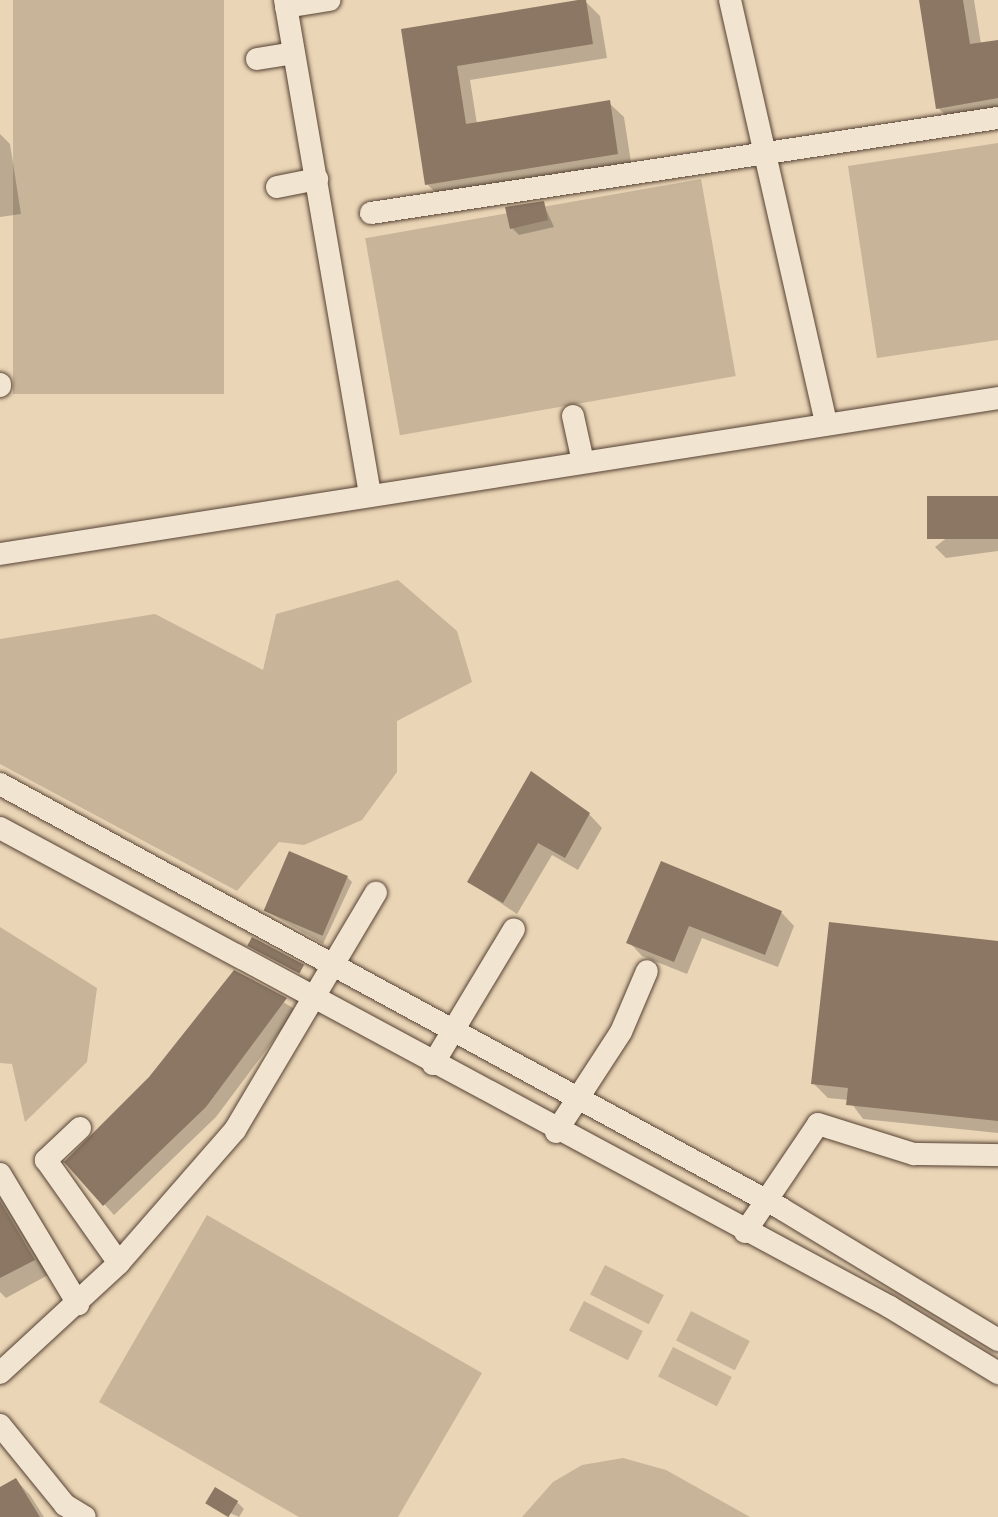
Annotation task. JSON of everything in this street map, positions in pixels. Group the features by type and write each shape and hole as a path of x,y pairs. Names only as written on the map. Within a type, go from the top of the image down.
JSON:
{"lane":[{"path":"329,0 286,4 370,494"},
{"path":"730,0 760,154 826,424"},
{"path":"257,59 294,53"},
{"path":"371,213 998,118"},
{"path":"277,187 317,179"},
{"path":"0,554 998,398"},
{"path":"573,416 583,462"},
{"path":"0,784 453,1035 766,1200 998,1340"},
{"path":"0,828 745,1232 998,1373"},
{"path":"0,1373 119,1263 235,1130 376,893"},
{"path":"433,1064 514,929"},
{"path":"556,1132 621,1032 647,971"},
{"path":"745,1232 818,1124 914,1154 998,1155"},
{"path":"80,1128 46,1160 119,1263"},
{"path":"0,1174 78,1304"},
{"path":"0,1425 65,1505 85,1517"}],"shaded area":[{"path":"13,0 224,0 224,394 13,394"},
{"path":"998,143 998,340 877,358 848,166"},
{"path":"701,179 736,376 400,435 365,238"},
{"path":"398,580 457,631 472,682 397,721 397,772 362,820 304,845 279,842 237,891 0,764 0,639 155,614 263,670 276,614"},
{"path":"0,927 97,988 87,1062 25,1122 12,1064 0,1063"},
{"path":"207,1215 482,1373 398,1517 299,1517 99,1402"},
{"path":"605,1265 664,1295 649,1324 590,1294"},
{"path":"584,1301 643,1331 628,1360 569,1330"},
{"path":"691,1311 750,1341 735,1370 676,1340"},
{"path":"673,1347 732,1377 717,1406 658,1376"},
{"path":"623,1458 666,1470 750,1517 522,1517 553,1482 582,1465"}],"building":[{"path":"586,0 593,44 457,66 466,124 610,100 618,154 425,185 401,29"},
{"path":"919,0 963,0 970,44 998,40 998,98 936,109"},
{"path":"544,201 548,220 510,229 505,207"},
{"path":"927,496 998,496 998,539 927,539"},
{"path":"531,771 590,813 565,858 538,843 503,903 467,882"},
{"path":"289,851 348,876 323,936 264,911"},
{"path":"661,861 782,911 765,955 689,926 674,962 626,943"},
{"path":"829,922 998,941 998,1121 846,1105 848,1088 811,1084"},
{"path":"252,937 304,965 299,974 247,946"},
{"path":"234,970 287,998 206,1107 103,1206 64,1162 149,1077"},
{"path":"0,1201 35,1260 0,1278"},
{"path":"16,1478 40,1517 0,1517 0,1487"},
{"path":"215,1487 238,1501 228,1517 205,1503"}]}
